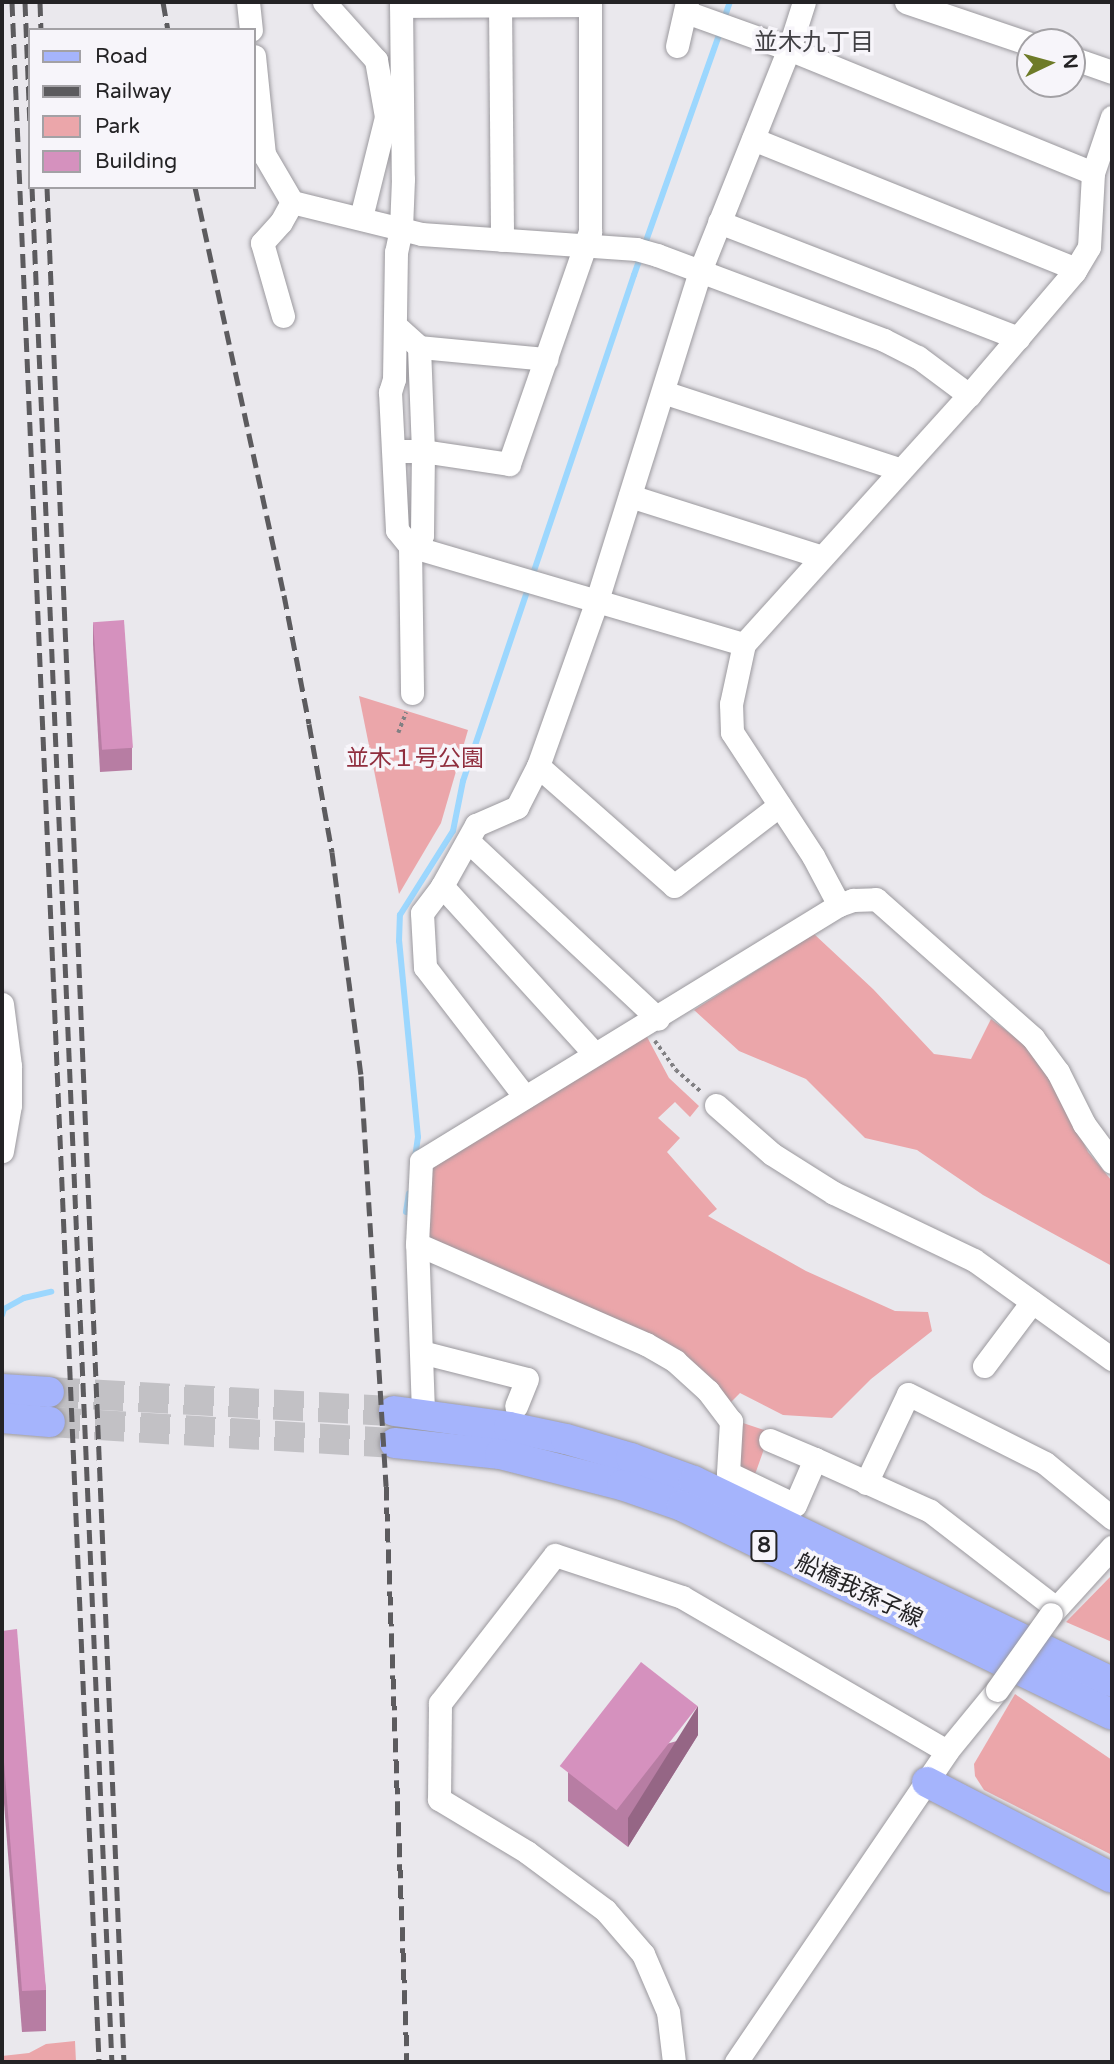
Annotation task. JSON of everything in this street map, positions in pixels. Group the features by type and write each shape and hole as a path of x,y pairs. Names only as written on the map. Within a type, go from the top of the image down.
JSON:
{"main road":[{"path":"2,1389 49,1392"},
{"name":"船橋我孫子線","path":"394,1410 423,1412 554,1436 631,1458 792,1515 1112,1682"},
{"path":"2,1418 50,1422"},
{"name":"船橋我孫子線","path":"395,1443 500,1454 622,1485 682,1506 1112,1715"},
{"path":"1054,1654 1112,1670"},
{"path":"1058,1688 1112,1723"},
{"path":"928,1782 1112,1878"}],"street":[{"path":"248,2 251,28"},
{"path":"324,2 376,60 386,117 361,217"},
{"path":"525,1097 425,967 422,913 442,886 476,825 517,807 538,766 597,600 700,271 789,49 804,2"},
{"path":"906,2 1016,39"},
{"path":"500,3 502,240"},
{"path":"394,452 423,451 509,464 590,232 590,3 401,4 401,229 396,252 397,327 393,342 394,379 390,392 397,530 410,546 533,579 744,643"},
{"path":"677,46 687,7 715,22 789,49 1093,173"},
{"path":"1086,63 1112,72"},
{"path":"256,76 264,154 292,202 421,234 647,252 884,340 918,357 969,396"},
{"path":"839,905 780,805 732,732 734,677 744,643 969,396 1076,268 1089,247 1093,173 1112,117"},
{"path":"753,139 1076,268"},
{"path":"283,316 262,243 281,222 292,202"},
{"path":"719,222 1017,338"},
{"path":"397,327 419,347 546,359"},
{"path":"412,693 410,546 422,535 423,451 419,347"},
{"path":"663,392 901,470"},
{"path":"630,496 822,557"},
{"path":"538,766 674,886 780,805"},
{"path":"468,841 651,1023"},
{"path":"442,886 595,1054"},
{"path":"423,1412 417,1244 421,1161 595,1054 651,1023 839,905 853,900 876,899 1033,1038 1058,1072 1084,1124 1112,1162"},
{"path":"2,1004 9,1105 2,1150"},
{"path":"716,1105 772,1154 824,1186 974,1260 1112,1359"},
{"path":"417,1244 646,1344 675,1361 708,1391 731,1421 728,1473 792,1515 815,1459"},
{"path":"984,1366 1032,1301"},
{"path":"421,1352 527,1379 516,1406"},
{"path":"866,1483 908,1394 1045,1463 1112,1518"},
{"path":"770,1440 930,1511 1053,1611"},
{"path":"736,2062 947,1751 997,1690 1053,1611 1112,1547"},
{"path":"674,2062 668,2012 643,1954 606,1910 527,1852 439,1799 440,1703 555,1555 682,1597 947,1751"}],"path":[{"path":"651,1023 676,1070 716,1105"}],"green space":[{"name":"並木１号公園","path":"359,696 468,730 441,823 399,894"},
{"path":"814,934 873,989 934,1054 971,1059 991,1019 1028,1047 1058,1091 1088,1152 1112,1181 1112,1266 983,1195 917,1150 865,1138 806,1079 739,1051 694,1010"},
{"path":"646,1035 669,1078 699,1106 690,1117 675,1102 658,1118 680,1138 667,1152 717,1209 708,1216 806,1271 895,1311 928,1312 932,1331 871,1379 832,1418 783,1415 740,1393 727,1406 715,1388 427,1241 432,1162"},
{"path":"737,1421 770,1432 753,1480 735,1472"},
{"path":"1112,1575 1112,1642 1066,1622"},
{"path":"1015,1694 1112,1760 1112,1855 984,1790 975,1776 974,1764"},
{"path":"75,2041 76,2062 2,2062 2,2056 29,2053 46,2044"}],"building":[{"path":"124,620 133,748 102,750 93,622"},
{"path":"17,1629 46,1990 22,1991 2,1737 2,1631"},
{"path":"641,1662 698,1706 616,1810 560,1766"}],"waterway":[{"path":"724,19 730,2"},
{"path":"415,1158 418,1137 399,941 400,915 453,831 463,781 634,275 721,29"},
{"path":"406,1212 409,1193"},
{"path":"2,1315 4,1309 24,1298 51,1292"}],"tunnel":[{"path":"49,1392 394,1411"},
{"path":"50,1422 395,1443"}],"railway":[{"path":"12,2 99,2062"},
{"path":"25,2 28,75"},
{"path":"40,2 41,28"},
{"path":"163,2 168,28"},
{"path":"32,189 112,2062"},
{"path":"47,189 124,2062"},
{"path":"195,189 284,595 309,724 332,852 361,1076 386,1486 407,2062"}],"district":[{"name":"並木九丁目","path":"814,43"}]}
